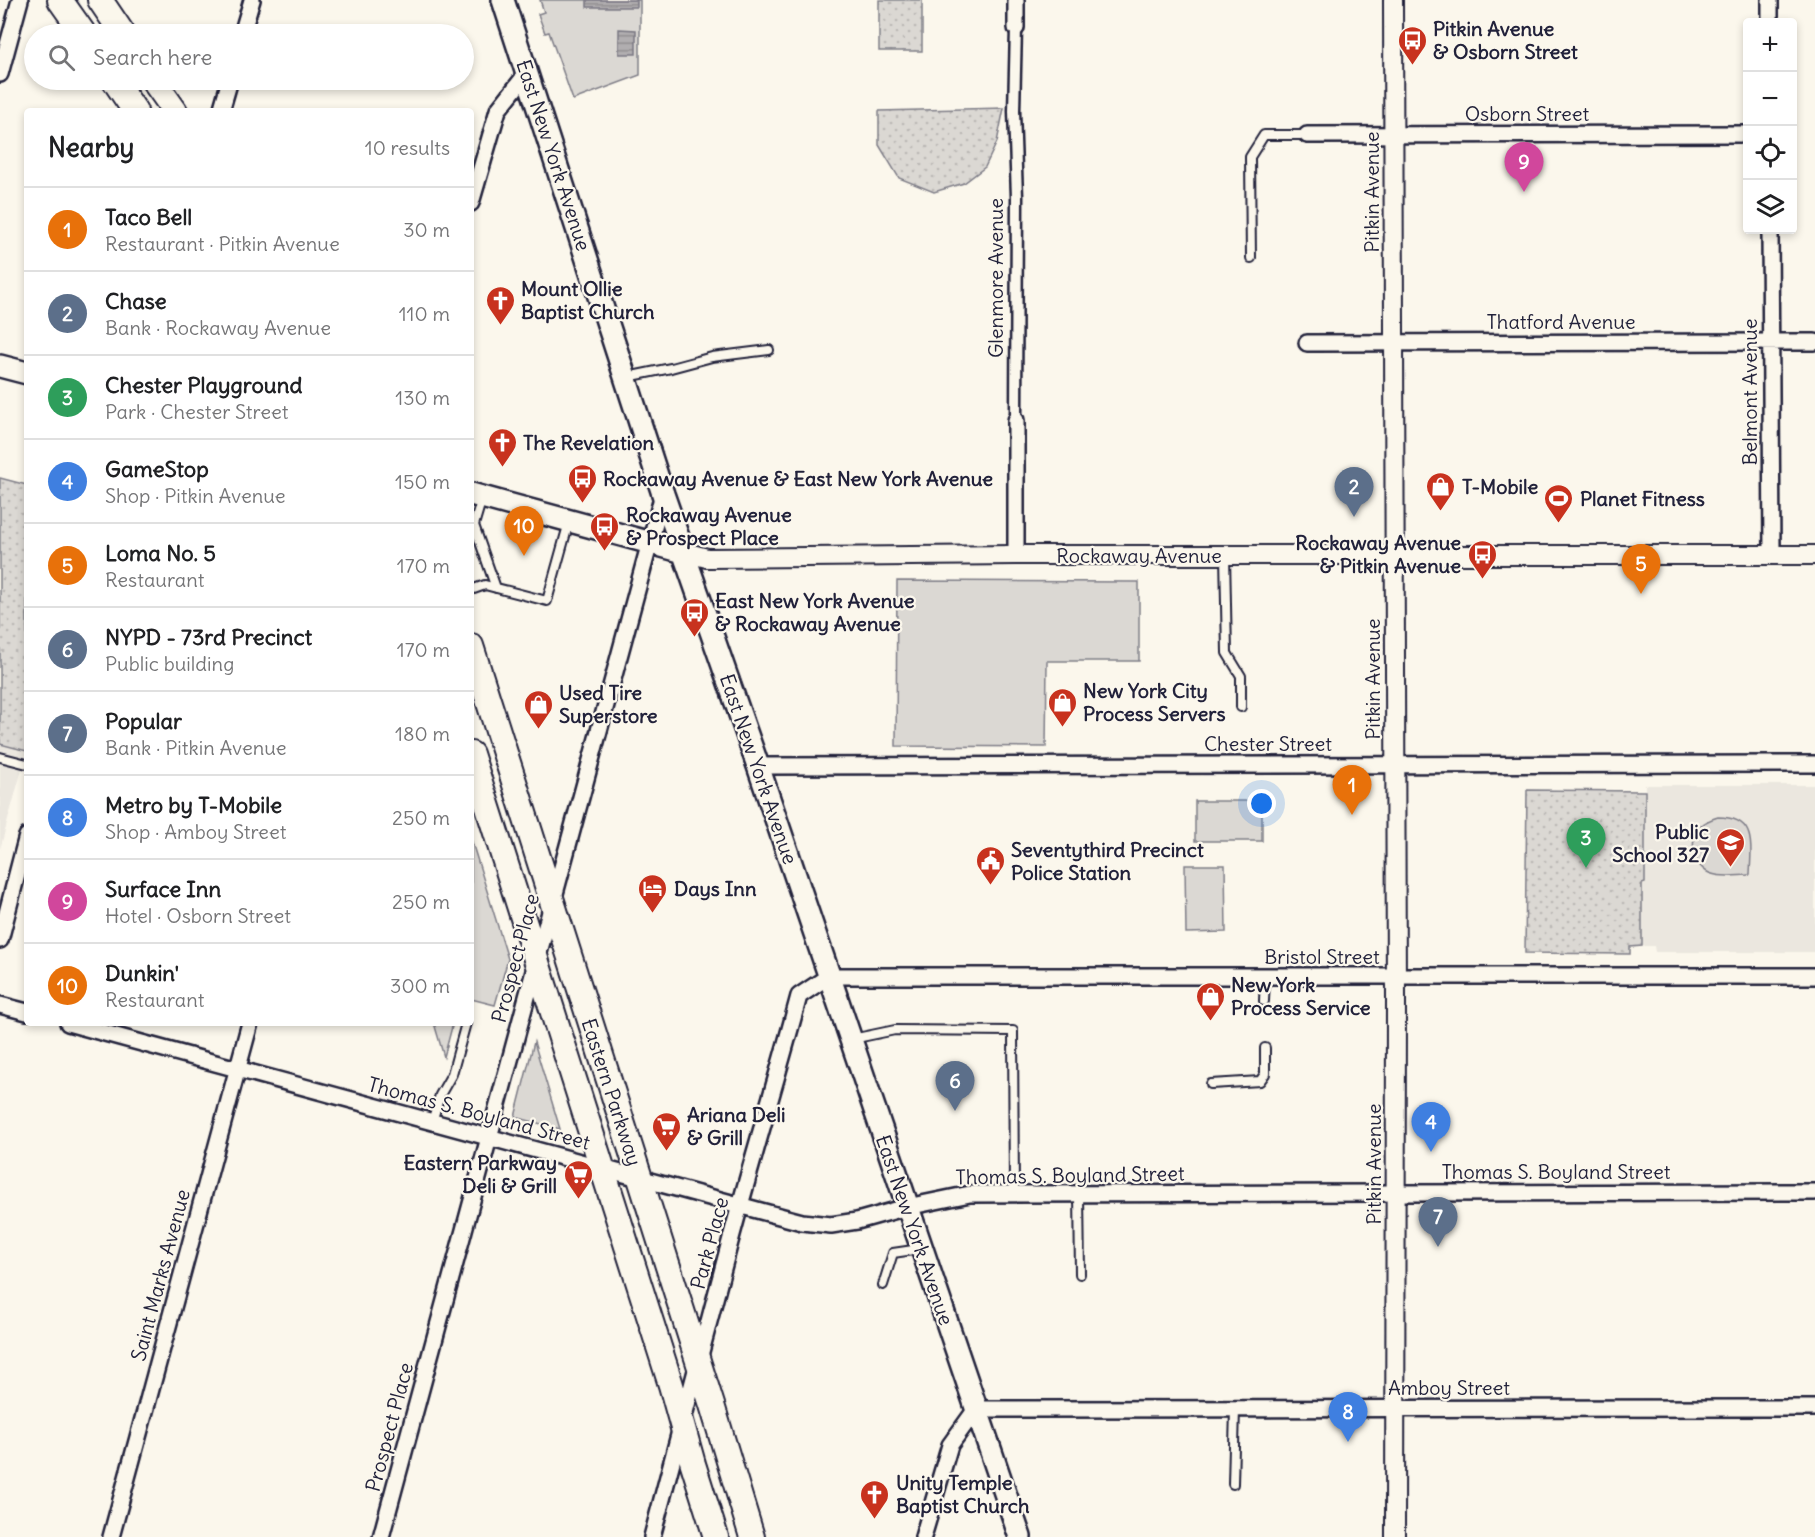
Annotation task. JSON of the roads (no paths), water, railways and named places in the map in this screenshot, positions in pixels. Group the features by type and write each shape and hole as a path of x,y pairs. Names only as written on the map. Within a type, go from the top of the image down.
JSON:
{"main road":[{"path":"60,0 77,24"},
{"path":"100,0 116,24"},
{"name":"East New York Avenue","path":"503,0 663,494 1020,1537"},
{"path":"121,90 133,108"},
{"path":"160,90 173,108"},
{"path":"0,366 24,372"},
{"name":"Rockaway Avenue","path":"476,496 684,552"},
{"name":"Eastern Parkway","path":"474,655 752,1537"},
{"name":"Eastern Parkway","path":"474,764 603,1168 716,1537"}],"street":[{"path":"0,74 20,0"},
{"path":"246,24 252,0"},
{"name":"Glenmore Avenue","path":"1016,0 1014,111 1017,197 1016,555"},
{"name":"Pitkin Avenue","path":"1393,0 1395,1537"},
{"path":"1770,0 1770,18"},
{"path":"474,193 498,110 528,72"},
{"path":"222,108 227,90"},
{"name":"Osborn Street","path":"1307,135 1743,134"},
{"name":"Belmont Avenue","path":"1770,234 1772,555"},
{"name":"Thatford Avenue","path":"1307,343 1815,342"},
{"name":"Prospect Place","path":"381,1537 663,494"},
{"name":"Rockaway Avenue","path":"684,552 707,558 1016,555 1815,555"},
{"name":"Chester Street","path":"758,766 1815,764"},
{"path":"0,940 24,848"},
{"name":"Bristol Street","path":"829,976 1815,976"},
{"name":"Park Place","path":"652,1537 681,1421 798,996 829,976"},
{"path":"0,1005 24,1011"},
{"name":"Thomas S. Boyland Street","path":"79,1026 802,1222 831,1225 970,1194 1815,1192"},
{"name":"Saint Marks Avenue","path":"111,1537 249,1026"},
{"name":"Amboy Street","path":"976,1409 1815,1408"},
{"path":"923,1537 950,1445 976,1409"}],"lane":[{"path":"1251,258 1250,158 1264,135 1307,135"},
{"path":"626,378 712,357 768,350"},
{"path":"476,496 474,525 496,588"},
{"path":"474,589 484,585 547,601 569,520"},
{"path":"1225,555 1227,653 1241,676 1241,707"},
{"path":"0,757 24,763"},
{"path":"1264,1001 1265,977"},
{"path":"432,1122 440,1095 452,1074 465,1026"},
{"path":"851,1040 895,1030 1013,1031 1014,1194"},
{"path":"1211,1084 1260,1081 1265,1074 1264,1048"},
{"path":"1079,1194 1080,1274"},
{"path":"883,1285 893,1253 921,1249"},
{"path":"1233,1484 1235,1409"}],"place":[{"name":"Pitkin Avenue & Osborn Street","path":"1412,66"},
{"name":"Surface Inn","path":"1524,192"},
{"name":"Mount Ollie Baptist Church","path":"500,326"},
{"name":"The Revelation","path":"502,468"},
{"name":"Rockaway Avenue & East New York Avenue","path":"582,504"},
{"name":"T-Mobile","path":"1441,512"},
{"name":"Chase","path":"1354,517"},
{"name":"Planet Fitness","path":"1559,524"},
{"name":"Rockaway Avenue & Prospect Place","path":"605,552"},
{"name":"Dunkin'","path":"524,556"},
{"name":"Rockaway Avenue & Pitkin Avenue","path":"1482,580"},
{"name":"Loma No. 5","path":"1641,594"},
{"name":"East New York Avenue & Rockaway Avenue","path":"694,638"},
{"name":"New York City Process Servers","path":"1062,728"},
{"name":"Used Tire Superstore","path":"538,730"},
{"name":"Taco Bell","path":"1352,815"},
{"name":"Chester Playground","path":"1586,868"},
{"name":"Public School 327","path":"1730,868"},
{"name":"Seventythird Precinct Police Station","path":"990,886"},
{"name":"Days Inn","path":"653,914"},
{"name":"New York Process Service","path":"1210,1022"},
{"name":"NYPD - 73rd Precinct","path":"955,1111"},
{"name":"Ariana Deli & Grill","path":"666,1152"},
{"name":"GameStop","path":"1431,1152"},
{"name":"Eastern Parkway Deli & Grill","path":"578,1200"},
{"name":"Popular","path":"1438,1247"},
{"name":"Metro by T-Mobile","path":"1348,1442"},
{"name":"Unity Temple Baptist Church","path":"875,1520"}]}
